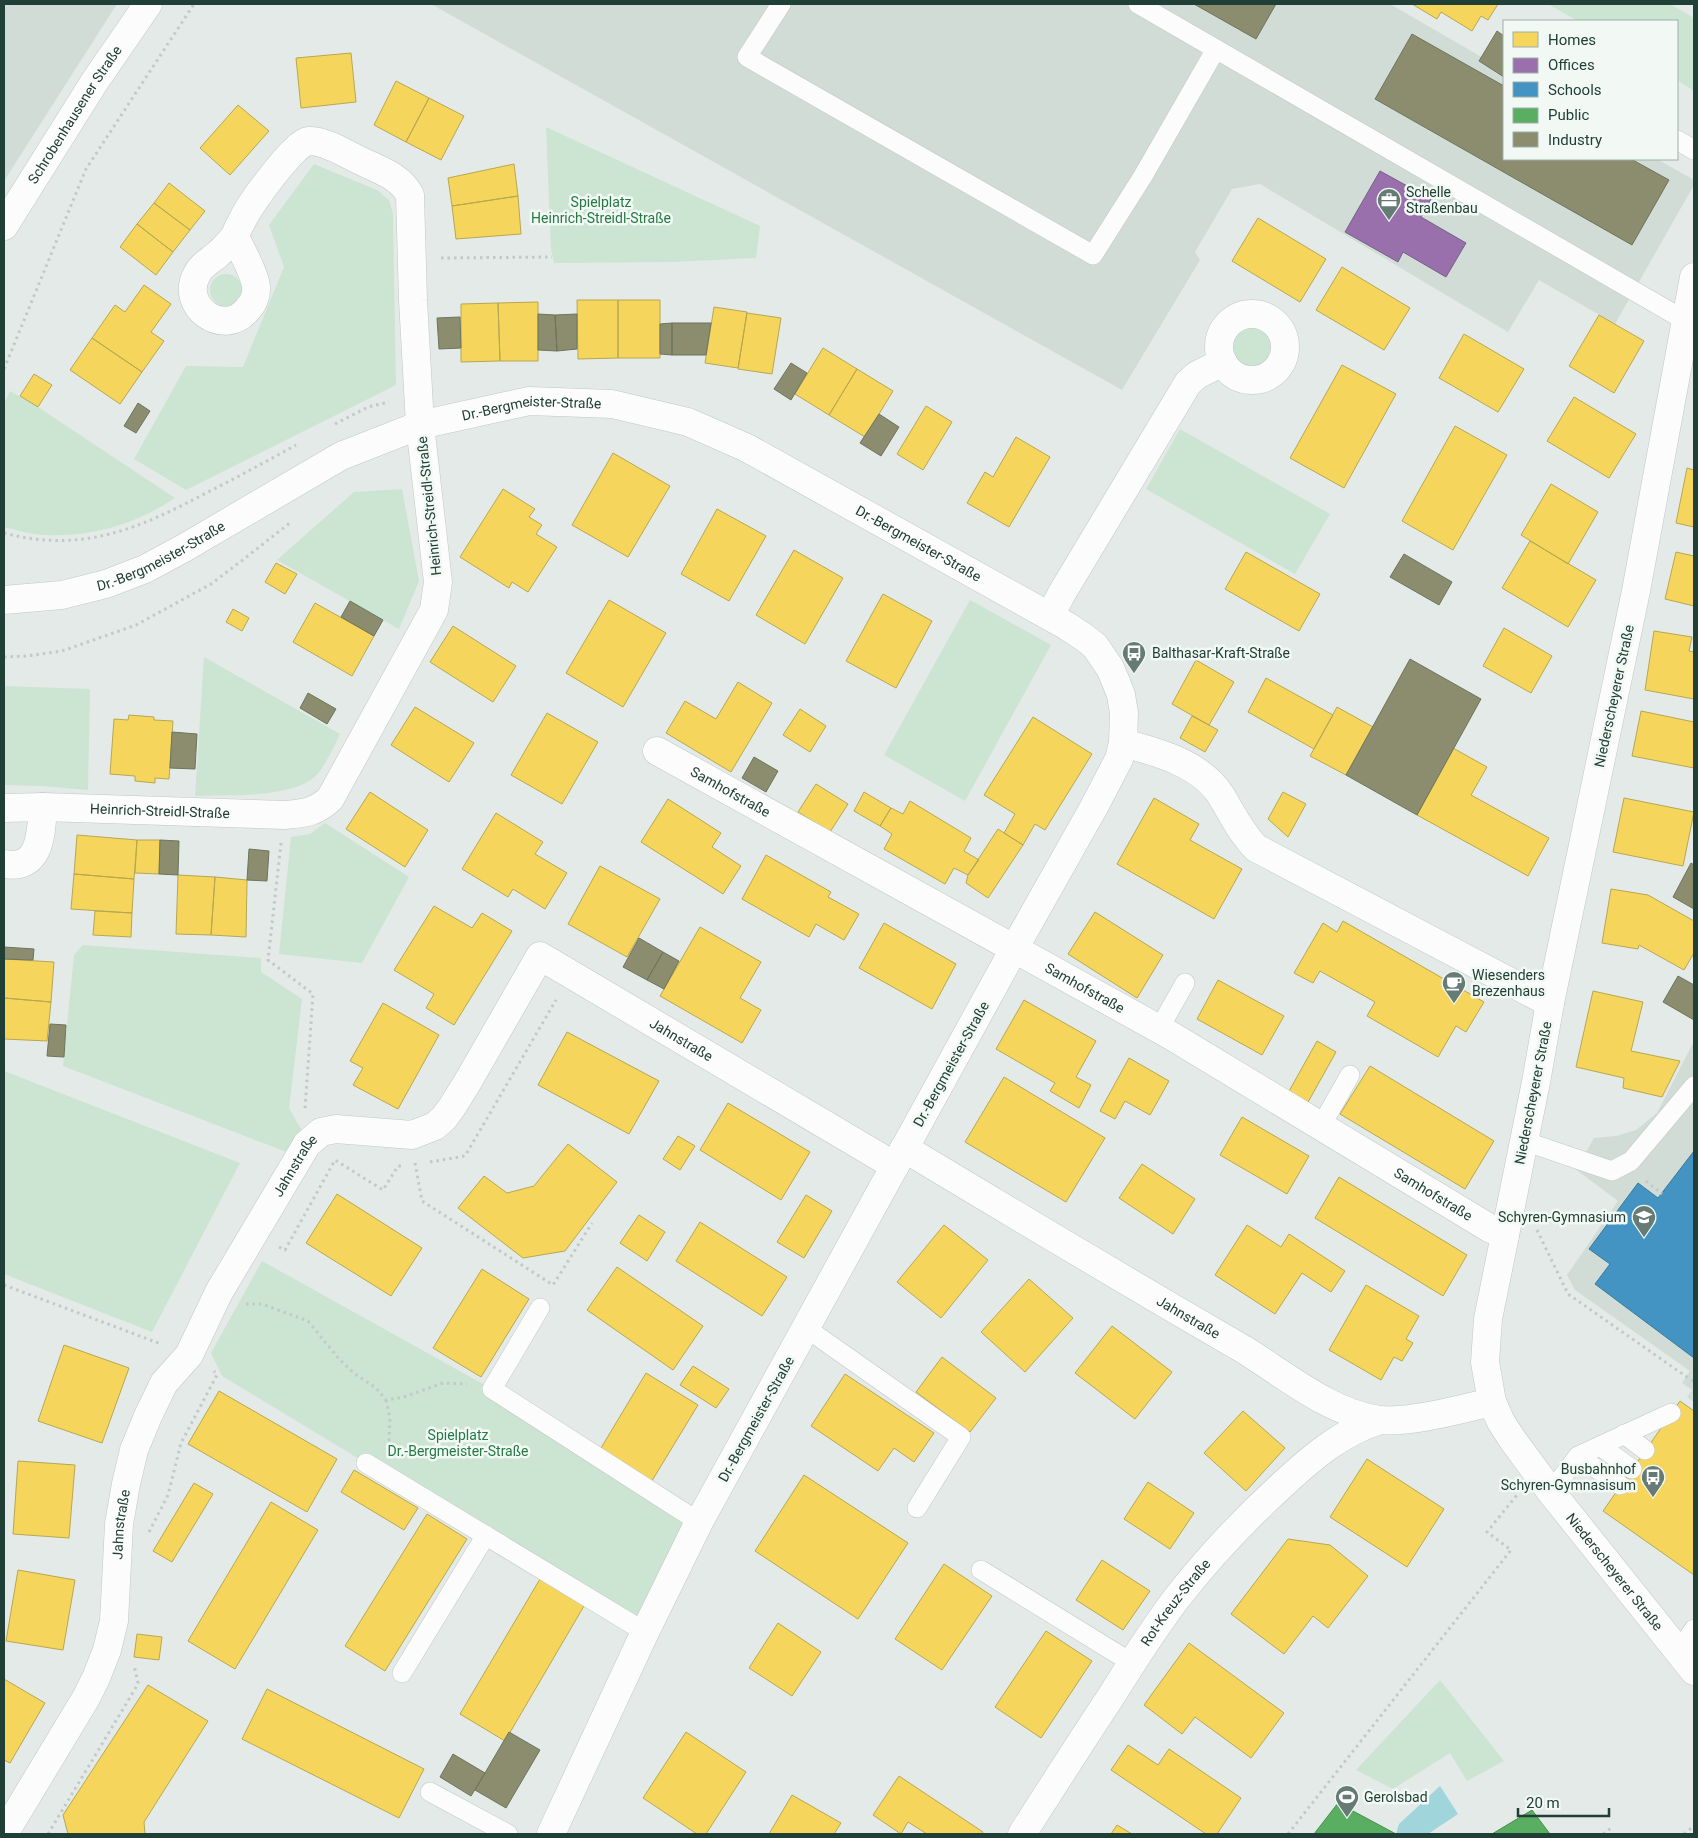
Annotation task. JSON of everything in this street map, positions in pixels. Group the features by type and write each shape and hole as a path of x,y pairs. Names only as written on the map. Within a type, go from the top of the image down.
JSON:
{"street":[{"name":"Schrobenhausener Straße","path":"4,226 95,81 148,4"},
{"name":"Heinrich-Streidl-Straße","path":"4,808 43,807 285,815 309,813 320,808 330,799 434,610 438,582 420,425 412,300 412,206 410,195 405,185 392,176 318,142 306,141 295,148 243,217 235,236"},
{"name":"Niederscheyerer Straße","path":"1689,1650 1544,1482 1501,1422 1492,1402 1485,1362 1488,1319 1550,1003 1636,591 1694,277"},
{"path":"1050,616 1188,382 1197,375 1223,362"},
{"name":"Dr.-Bergmeister-Straße","path":"4,600 62,595 106,584 145,568 224,526 341,456 420,425 529,401 612,404 688,422 747,448 1050,616 1095,646 1110,668 1121,695 1124,713 1123,743 1119,759 700,1522 645,1632 551,1834"},
{"path":"1123,743 1162,754 1195,770 1219,793 1241,831 1256,848 1550,1003"},
{"name":"Samhofstraße","path":"657,751 1159,1029 1491,1228 1507,1224"},
{"path":"4,864 15,865 25,862 33,855 40,842 43,807"},
{"name":"Jahnstraße","path":"4,1834 96,1678 107,1650 114,1621 119,1524 126,1484 134,1450 148,1416 164,1383 189,1355 219,1292 307,1144 321,1132 336,1128 412,1135 435,1126 452,1107 540,956 1260,1360 1314,1394 1343,1408 1380,1420 1420,1417 1492,1402"},
{"name":"Rot-Kreuz-Straße","path":"1022,1834 1132,1663 1179,1595 1218,1549 1262,1504 1322,1450 1340,1437 1362,1426 1380,1420"}],"lane":[{"path":"781,4 747,57 1094,255 1143,176 1216,48"},
{"path":"1138,4 1686,321"},
{"path":"1678,141 1694,150"},
{"path":"1159,1029 1185,983"},
{"path":"1321,1126 1350,1075"},
{"path":"1524,1141 1612,1171 1631,1161 1694,1086"},
{"path":"540,1308 492,1389 700,1522"},
{"path":"806,1328 962,1437 918,1508"},
{"path":"1544,1482 1578,1456 1624,1434 1653,1428 1671,1413"},
{"path":"1624,1434 1646,1450"},
{"path":"1600,1446 1632,1469"},
{"path":"1578,1456 1620,1486"},
{"path":"366,1463 645,1632"},
{"path":"402,1673 486,1535"},
{"path":"981,1570 1132,1663"},
{"path":"430,1792 508,1834"}],"path":[{"path":"4,369 86,169 194,4"},
{"path":"413,258 552,257"},
{"path":"327,428 368,407 419,396"},
{"path":"4,533 43,540 79,541 113,534 141,525 171,512 304,441"},
{"path":"4,657 62,652 136,625 211,584 292,521"},
{"path":"285,815 268,960 313,994 304,1117 321,1132"},
{"path":"412,1135 422,1201 552,1285 592,1222"},
{"path":"255,1232 285,1250 335,1160 383,1190 398,1166 416,1164"},
{"path":"1507,1224 1531,1218 1568,1294 1694,1382"},
{"path":"4,1286 189,1355"},
{"path":"219,1292 239,1302 262,1304 308,1321 339,1359 355,1374 376,1388 386,1400 390,1418 389,1440 394,1460 385,1474"},
{"path":"386,1400 404,1397 444,1382 464,1383 492,1389"},
{"path":"1288,1834 1511,1550 1487,1532 1544,1482"},
{"path":"1684,1834 1694,1826"},
{"path":"1603,1834 1610,1828"}],"shaded area":[{"path":"4,4 117,4 4,181"},
{"path":"431,4 1390,4 1503,69 1503,160 1659,160 1694,180 1694,185 1615,324 1539,280 1508,332 1260,184 1232,189 1195,252 1200,260 1122,390"},
{"name":"Schyren-Gymnasium","path":"1694,1041 1694,1402 1687,1397 1692,1390 1682,1383 1690,1371 1575,1290 1567,1275 1618,1201 1574,1168 1581,1161 1594,1138 1616,1136 1636,1130 1657,1113"}],"green space":[{"path":"1548,4 1670,4 1694,18 1694,91 1678,81 1678,20 1576,20"},
{"name":"Spielplatz Heinrich-Streidl-Straße","path":"546,127 760,226 756,258 673,262 554,263 551,249"},
{"path":"314,164 377,190 389,200 393,214 396,385 186,490 134,459 186,366 243,367 284,267 269,225"},
{"path":"226,274 238,278 242,290 238,302 226,306 214,302 210,290 214,278"},
{"path":"1253,327 1267,333 1273,347 1267,361 1253,367 1239,361 1233,347 1239,333"},
{"path":"10,391 38,407 175,498 129,522 80,534 41,535 4,527 4,404"},
{"path":"1180,429 1330,514 1295,574 1146,489"},
{"path":"402,489 419,581 399,629 277,560 354,492"},
{"path":"970,600 1051,645 965,801 884,755"},
{"path":"204,657 340,734 320,771 310,780 296,787 280,791 262,794 195,796"},
{"path":"4,686 90,689 88,790 4,785"},
{"path":"325,823 409,877 362,963 279,954 291,837 310,834"},
{"path":"83,945 261,958 261,972 302,999 289,1108 302,1131 289,1153 63,1066 74,955"},
{"path":"4,1071 240,1163 152,1332 4,1274"},
{"name":"Spielplatz Dr.-Bergmeister-Straße","path":"262,1261 492,1389 699,1522 645,1632 222,1376 211,1353"},
{"path":"1440,1680 1504,1761 1467,1781 1450,1753 1393,1789 1356,1770"}],"water":[{"path":"1440,1786 1458,1814 1428,1834 1396,1834 1399,1824"}],"building: Homes":[{"path":"1412,4 1498,4 1488,20 1481,16 1472,31 1441,12 1437,19"},
{"path":"351,53 356,102 301,108 296,58"},
{"path":"396,81 429,98 406,142 374,125"},
{"path":"429,98 464,116 441,160 406,142"},
{"path":"238,105 269,131 230,175 200,148"},
{"path":"514,164 518,196 452,206 448,178"},
{"path":"169,183 205,211 190,230 154,203"},
{"path":"518,196 521,234 456,239 452,206"},
{"path":"154,203 190,230 173,252 137,224"},
{"path":"1258,218 1326,259 1300,302 1232,261"},
{"path":"137,224 173,252 156,275 120,247"},
{"path":"1342,267 1410,308 1384,350 1316,310"},
{"path":"144,285 171,304 151,332 164,341 142,372 92,338 115,305 125,312"},
{"path":"577,300 618,300 618,358 578,359"},
{"path":"618,300 660,300 660,358 618,358"},
{"path":"538,302 538,361 500,361 498,303"},
{"path":"498,303 500,361 461,362 461,304"},
{"path":"714,307 747,312 738,368 705,363"},
{"path":"747,313 781,318 772,374 738,369"},
{"path":"1599,315 1644,341 1614,393 1569,366"},
{"path":"1464,334 1524,369 1498,412 1439,378"},
{"path":"92,338 142,372 120,404 70,370"},
{"path":"823,348 857,369 829,415 795,394"},
{"path":"1342,365 1396,394 1344,488 1290,458"},
{"path":"857,369 893,391 865,437 829,415"},
{"path":"34,374 52,385 38,407 20,396"},
{"path":"1574,397 1636,434 1609,478 1547,441"},
{"path":"926,406 952,422 923,470 897,454"},
{"path":"1455,426 1507,455 1453,550 1402,521"},
{"path":"1016,437 1050,457 1009,527 967,503 985,472 993,477"},
{"path":"613,453 670,486 628,557 572,525"},
{"path":"1687,468 1694,470 1694,527 1676,523"},
{"path":"1551,484 1598,512 1568,564 1521,535"},
{"path":"503,489 535,509 529,517 542,525 536,534 557,547 528,592 512,582 509,588 460,557"},
{"path":"717,509 766,536 729,601 681,574"},
{"path":"1530,541 1596,580 1568,627 1502,588"},
{"path":"794,550 843,578 805,644 756,615"},
{"path":"1246,552 1320,594 1299,631 1225,589"},
{"path":"1676,552 1694,556 1694,606 1665,599"},
{"path":"276,563 297,574 285,594 265,582"},
{"path":"883,594 932,621 896,688 846,661"},
{"path":"609,600 666,633 623,707 566,673"},
{"path":"315,603 374,636 352,676 293,642"},
{"path":"233,609 249,618 242,631 226,622"},
{"path":"453,626 516,666 493,702 430,662"},
{"path":"1504,628 1552,656 1531,693 1483,666"},
{"path":"1654,631 1692,637 1689,651 1694,652 1694,699 1645,690"},
{"path":"1196,660 1234,682 1209,725 1172,704"},
{"path":"1266,678 1333,715 1314,749 1248,712"},
{"path":"738,682 772,703 731,772 666,733 685,701 716,719"},
{"path":"415,707 474,743 449,782 391,745"},
{"path":"1337,707 1373,727 1346,775 1310,756"},
{"path":"800,709 826,726 810,752 783,735"},
{"path":"1641,711 1694,722 1694,768 1632,756"},
{"path":"547,713 598,742 562,804 511,775"},
{"path":"129,715 154,717 154,720 173,721 169,779 155,778 155,783 135,781 135,776 110,774 114,719 128,720"},
{"path":"1192,716 1218,730 1205,752 1180,738"},
{"path":"1033,717 1092,754 1045,830 1035,824 1023,845 1004,833 1015,814 984,795"},
{"path":"1453,748 1487,767 1471,795 1549,838 1528,876 1417,815"},
{"path":"816,784 848,804 830,832 798,812"},
{"path":"370,792 428,830 405,867 346,829"},
{"path":"864,792 891,808 880,826 854,811"},
{"path":"1283,792 1306,804 1288,837 1268,819"},
{"path":"1154,798 1199,824 1190,840 1242,869 1214,919 1117,864"},
{"path":"1624,798 1694,812 1683,866 1613,852"},
{"path":"668,799 721,833 712,847 741,866 723,894 641,842"},
{"path":"910,801 971,838 964,851 979,860 968,875 954,868 945,884 884,849 892,834 880,826 891,808 903,814"},
{"path":"496,813 543,842 535,854 567,873 545,909 513,889 508,897 462,869"},
{"path":"998,829 1023,845 988,898 966,883 968,875"},
{"path":"77,835 137,840 134,879 74,874"},
{"path":"137,840 160,840 159,874 135,873"},
{"path":"766,855 831,892 828,897 859,914 844,940 816,924 809,937 742,899"},
{"path":"600,866 660,899 627,957 568,924"},
{"path":"74,874 134,879 132,913 71,909"},
{"path":"178,875 215,877 211,935 176,934"},
{"path":"215,877 247,880 246,937 211,935"},
{"path":"1611,889 1648,895 1694,921 1694,953 1684,970 1639,945 1638,949 1602,943"},
{"path":"434,906 472,928 482,913 512,931 454,1025 426,1008 434,994 394,970"},
{"path":"95,911 132,913 131,937 93,935"},
{"path":"1095,912 1163,955 1137,998 1068,954"},
{"path":"1343,921 1484,1002 1466,1032 1456,1026 1438,1057 1367,1016 1375,1002 1320,971 1313,983 1294,973 1323,923 1337,932"},
{"path":"884,923 956,964 932,1009 859,968"},
{"path":"700,927 761,962 740,998 761,1010 742,1043 660,996"},
{"path":"4,959 54,962 51,1002 4,998"},
{"path":"1218,980 1284,1016 1262,1055 1197,1019"},
{"path":"1593,991 1643,1002 1631,1051 1680,1061 1662,1097 1623,1088 1624,1078 1576,1067"},
{"path":"4,998 51,1002 47,1041 4,1039"},
{"path":"1024,1000 1096,1041 1076,1077 1091,1085 1079,1108 1050,1091 1055,1083 996,1049"},
{"path":"383,1003 439,1035 398,1109 353,1085 363,1068 350,1061"},
{"path":"567,1032 659,1081 629,1134 538,1085"},
{"path":"1317,1041 1336,1052 1307,1104 1288,1093"},
{"path":"1129,1058 1169,1081 1150,1115 1125,1101 1115,1119 1100,1111"},
{"path":"1370,1066 1494,1141 1465,1189 1340,1114"},
{"path":"1004,1077 1105,1138 1066,1202 965,1142"},
{"path":"728,1103 810,1152 781,1200 700,1150"},
{"path":"1242,1117 1309,1156 1287,1194 1220,1155"},
{"path":"678,1136 695,1146 680,1170 663,1159"},
{"path":"568,1144 617,1182 565,1251 523,1258 458,1208 484,1176 507,1193 534,1186"},
{"path":"1142,1164 1195,1199 1173,1234 1119,1198"},
{"path":"1339,1177 1467,1255 1443,1296 1315,1218"},
{"path":"337,1194 422,1248 391,1296 306,1243"},
{"path":"806,1195 832,1211 804,1258 777,1242"},
{"path":"639,1215 665,1232 647,1261 620,1243"},
{"path":"700,1222 787,1277 762,1316 676,1261"},
{"path":"944,1225 988,1260 941,1318 897,1282"},
{"path":"1247,1225 1281,1247 1289,1234 1345,1271 1331,1292 1302,1273 1275,1314 1215,1275"},
{"path":"617,1267 703,1326 673,1370 587,1310"},
{"path":"482,1269 529,1299 481,1377 433,1348"},
{"path":"1029,1279 1073,1318 1025,1372 981,1332"},
{"path":"1366,1285 1419,1316 1406,1339 1413,1343 1402,1361 1394,1357 1381,1380 1329,1350"},
{"path":"1112,1326 1172,1372 1135,1419 1075,1373"},
{"path":"64,1345 129,1368 102,1443 38,1421"},
{"path":"942,1357 996,1398 970,1432 916,1392"},
{"path":"693,1366 729,1389 716,1408 680,1385"},
{"path":"646,1373 698,1405 650,1484 598,1453"},
{"path":"845,1374 934,1433 914,1462 894,1448 878,1471 811,1426"},
{"path":"219,1391 337,1459 307,1512 188,1444"},
{"name":"Busbahnhof Schyren-Gymnasisum","path":"1680,1401 1694,1411 1694,1575 1603,1511"},
{"path":"1243,1411 1285,1448 1246,1491 1204,1453"},
{"path":"1367,1459 1444,1509 1407,1567 1330,1517"},
{"path":"18,1461 75,1465 69,1538 13,1534"},
{"path":"354,1470 418,1508 404,1530 341,1492"},
{"path":"804,1475 908,1543 858,1619 755,1551"},
{"path":"1148,1482 1194,1513 1170,1549 1124,1519"},
{"path":"194,1483 213,1494 172,1562 153,1551"},
{"path":"271,1502 318,1530 235,1669 188,1641"},
{"path":"427,1514 467,1539 385,1671 345,1646"},
{"path":"1288,1539 1330,1545 1368,1576 1328,1628 1313,1616 1284,1654 1231,1614"},
{"path":"1102,1560 1150,1591 1123,1630 1076,1600"},
{"path":"944,1564 992,1596 942,1670 895,1639"},
{"path":"18,1570 75,1580 63,1650 6,1641"},
{"path":"540,1579 584,1606 505,1741 460,1714"},
{"path":"778,1623 821,1652 792,1696 749,1668"},
{"path":"1046,1631 1092,1661 1041,1738 995,1707"},
{"path":"137,1634 162,1637 159,1660 134,1657"},
{"path":"1189,1643 1284,1713 1251,1758 1195,1717 1182,1734 1144,1705"},
{"path":"4,1679 45,1703 10,1763 4,1760"},
{"path":"148,1685 208,1721 144,1822 145,1834 68,1834 63,1815"},
{"path":"267,1689 424,1769 399,1818 242,1739"},
{"path":"686,1732 746,1772 706,1834 697,1834 643,1798"},
{"path":"1128,1745 1158,1765 1169,1749 1241,1798 1217,1834 1206,1834 1111,1770"},
{"path":"899,1776 983,1832 982,1834 927,1834 908,1822 901,1834 873,1815"},
{"path":"792,1795 841,1823 834,1834 769,1834"},
{"path":"1117,1825 1132,1834 1111,1834"}],"building: Offices":[{"name":"Schelle Straßenbau","path":"1380,171 1431,199 1421,217 1466,243 1446,277 1403,252 1398,262 1345,232"}],"building: Schools":[{"path":"1694,1151 1694,1358 1595,1284 1610,1264 1589,1249 1638,1183 1658,1198"}],"building: Public":[{"name":"Gerolsbad","path":"1338,1803 1396,1834 1314,1834"},
{"path":"1532,1810 1550,1834 1492,1834"}],"building: Industry":[{"path":"1194,4 1276,4 1256,39"},
{"path":"1497,31 1503,35 1503,76 1479,61"},
{"path":"1412,34 1503,85 1503,160 1633,160 1669,180 1632,245 1375,99"},
{"path":"538,314 555,315 557,351 538,350"},
{"path":"577,314 577,349 557,351 555,315"},
{"path":"460,317 461,348 439,349 437,318"},
{"path":"672,323 672,355 660,354 660,324"},
{"path":"672,323 711,323 706,355 672,355"},
{"path":"791,363 807,373 791,400 774,389"},
{"path":"138,403 150,411 136,433 124,426"},
{"path":"879,414 899,427 881,456 860,443"},
{"path":"1404,554 1452,582 1439,605 1390,577"},
{"path":"350,601 383,620 374,636 341,617"},
{"path":"1410,659 1481,699 1417,815 1346,775"},
{"path":"308,693 336,709 327,724 300,708"},
{"path":"172,732 197,734 195,769 170,768"},
{"path":"754,757 778,771 766,792 742,778"},
{"path":"160,840 179,841 178,875 159,874"},
{"path":"249,849 269,851 267,881 247,880"},
{"path":"1691,863 1694,865 1694,909 1673,897"},
{"path":"639,938 663,952 647,980 623,967"},
{"path":"4,947 34,949 33,960 4,959"},
{"path":"663,952 679,961 664,989 647,980"},
{"path":"1678,976 1694,985 1694,1020 1663,1002"},
{"path":"50,1024 66,1025 64,1057 47,1056"},
{"path":"509,1732 540,1750 506,1808 475,1790"},
{"path":"453,1754 485,1773 471,1796 440,1777"}],"place":[{"name":"Schelle Straßenbau","path":"1389,221"},
{"name":"Balthasar-Kraft-Straße","path":"1134,674"},
{"name":"Wiesenders Brezenhaus","path":"1454,1004"},
{"name":"Schyren-Gymnasium","path":"1644,1238"},
{"name":"Busbahnhof Schyren-Gymnasisum","path":"1653,1498"},
{"name":"Gerolsbad","path":"1347,1818"}]}
